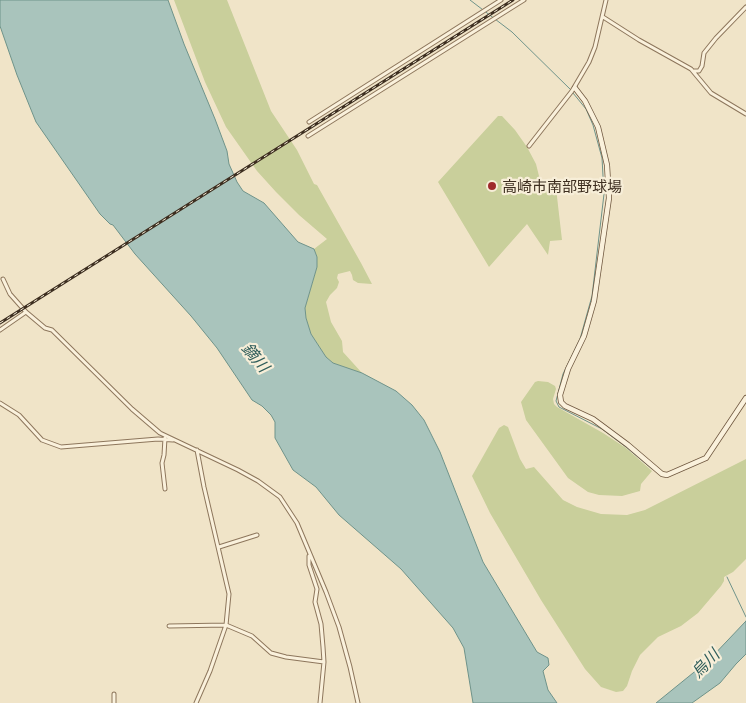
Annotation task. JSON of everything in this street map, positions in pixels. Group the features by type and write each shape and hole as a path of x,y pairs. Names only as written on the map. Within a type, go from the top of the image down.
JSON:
{"street":[{"path":"309,122 501,0"},
{"path":"308,136 524,0"},
{"path":"529,146 575,88 593,54 606,0"},
{"path":"694,71 699,70 702,66 704,53 716,38 746,7"},
{"path":"603,17 638,40 694,71 711,92 746,114"},
{"path":"575,88 585,101 598,127 607,165 609,198 594,301 584,336 568,369 560,395 561,402 565,406 598,423 658,471 667,476 706,458 746,398"},
{"path":"3,279 10,294 26,312 45,328 52,330 132,409 165,437 197,450 258,481 280,497 297,523 339,626 358,703"},
{"path":"0,330 26,312"},
{"path":"0,403 19,415 42,440 61,447 165,437"},
{"path":"165,437 162,463 165,489"},
{"path":"196,703 210,671 226,625 230,594 197,450"},
{"path":"219,547 257,535"},
{"path":"309,553 309,565 316,589 315,602 321,624 324,662 320,703"},
{"path":"169,626 226,625 252,636 271,653 324,662"},
{"path":"114,694 114,703"}],"green space":[{"path":"174,0 227,0 271,111 297,150 314,184 317,185 372,284 358,283 353,280 350,271 338,274 339,282 337,288 326,302 331,322 342,341 343,352 362,373 333,363 326,357 311,334 306,318 305,308 317,267 317,257 314,249 327,239 299,215 257,171 226,127 205,82"},
{"path":"498,116 502,116 527,147 536,164 541,184 547,192 556,188 562,240 550,241 548,255 527,224 489,267 438,182"},
{"path":"535,382 548,382 555,386 553,399 557,407 626,448 652,471 641,484 640,491 622,496 599,495 588,492 568,478 526,420 521,402"},
{"path":"504,425 508,427 520,459 526,469 534,467 563,500 577,507 601,514 627,515 645,510 746,459 746,559 733,572 724,577 721,586 698,613 681,626 658,637 640,655 623,691 616,692 601,687 585,669 541,600 490,513 472,476 499,428"}],"water":[{"name":"鏑川","path":"0,0 168,0 215,119 227,151 229,164 237,182 243,191 264,203 298,242 314,249 317,257 317,267 305,308 311,334 326,357 333,363 362,373 396,391 412,405 424,420 440,452 483,562 537,652 548,658 549,665 543,671 548,690 557,703 473,703 464,648 453,628 401,569 339,515 316,487 293,470 275,438 275,422 271,415 252,400 217,348 191,316 135,254 113,225 100,214 36,122 0,26"},
{"path":"746,621 746,654 720,683 692,703 656,703 709,660"}],"waterway":[{"path":"470,0 512,32 571,90"},
{"path":"573,93 586,109 593,125 602,158 604,194 592,296 580,339 563,374 556,401 559,407 602,429 652,469"},
{"path":"727,577 746,617"}],"railway":[{"path":"0,323 513,0"}],"place":[{"name":"高崎市南部野球場","path":"492,186"}],"water label":[{"name":"烏川","path":"705,663"}]}
